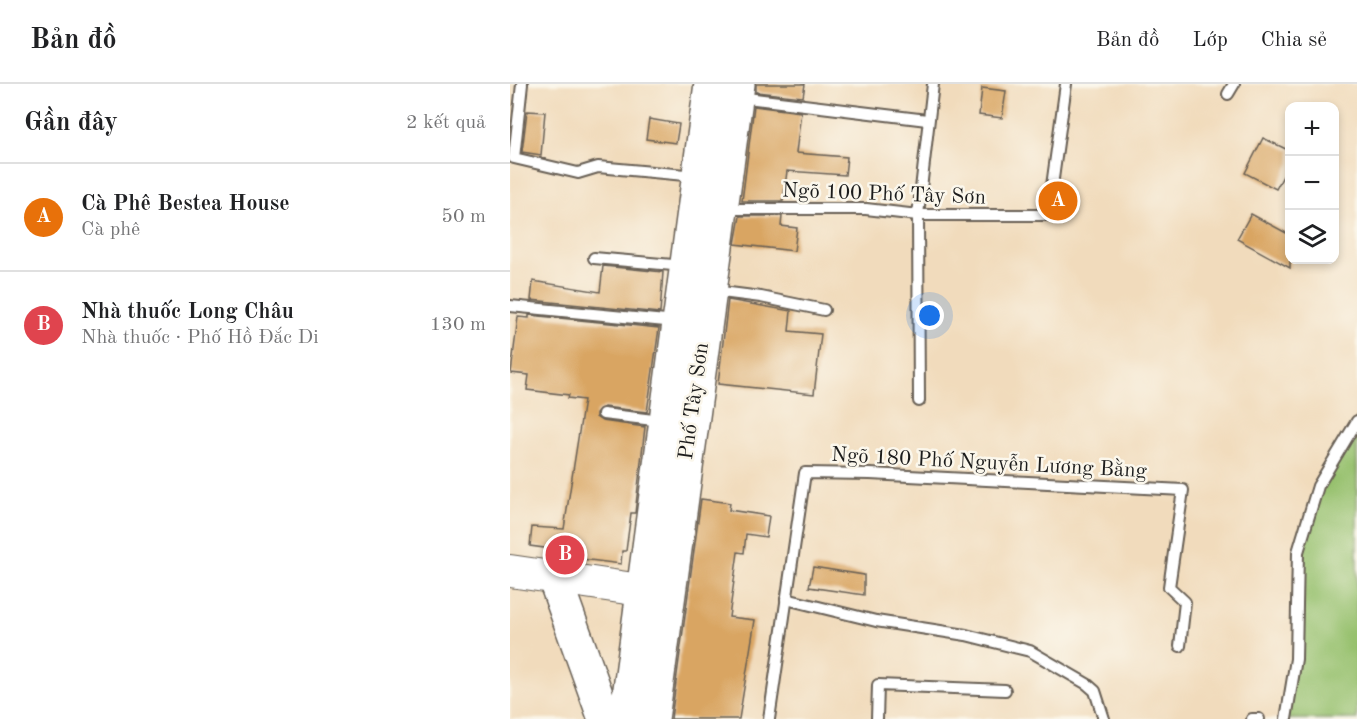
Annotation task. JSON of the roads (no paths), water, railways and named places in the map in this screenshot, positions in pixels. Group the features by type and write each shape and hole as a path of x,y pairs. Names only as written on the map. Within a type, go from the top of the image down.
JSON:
{"main road":[{"name":"Phố Tây Sơn","path":"626,719 655,592 698,278 699,176 729,88"},
{"name":"Phố Tây Sơn","path":"652,719 655,592 664,422 679,322 698,278 719,208 729,88"},
{"path":"554,577 605,719"}],"street":[{"path":"510,571 655,592"}],"lane":[{"path":"522,84 514,158 578,173 598,167 699,176"},
{"path":"919,400 918,215 927,120 933,84"},
{"name":"Ngõ 100 Phố Tây Sơn","path":"719,208 866,209 918,215 1048,215 1066,84"},
{"path":"729,88 927,120"},
{"path":"594,258 698,278 761,297 824,310"},
{"path":"510,306 679,322"},
{"path":"603,414 664,422"},
{"path":"1286,719 1296,659 1298,552 1318,486 1357,421"},
{"name":"Ngõ 180 Phố Nguyễn Lương Bằng","path":"769,719 805,473 870,474 1183,490 1169,587 1185,603 1180,646"},
{"path":"786,599 876,621 966,635 1030,651 1095,691 1104,719"},
{"path":"877,719 878,685 1005,690"},
{"path":"1252,719 1259,719"}],"place":[{"name":"Cà Phê Bestea House","path":"1058,201"},
{"name":"Nhà thuốc Long Châu","path":"565,555"}]}
